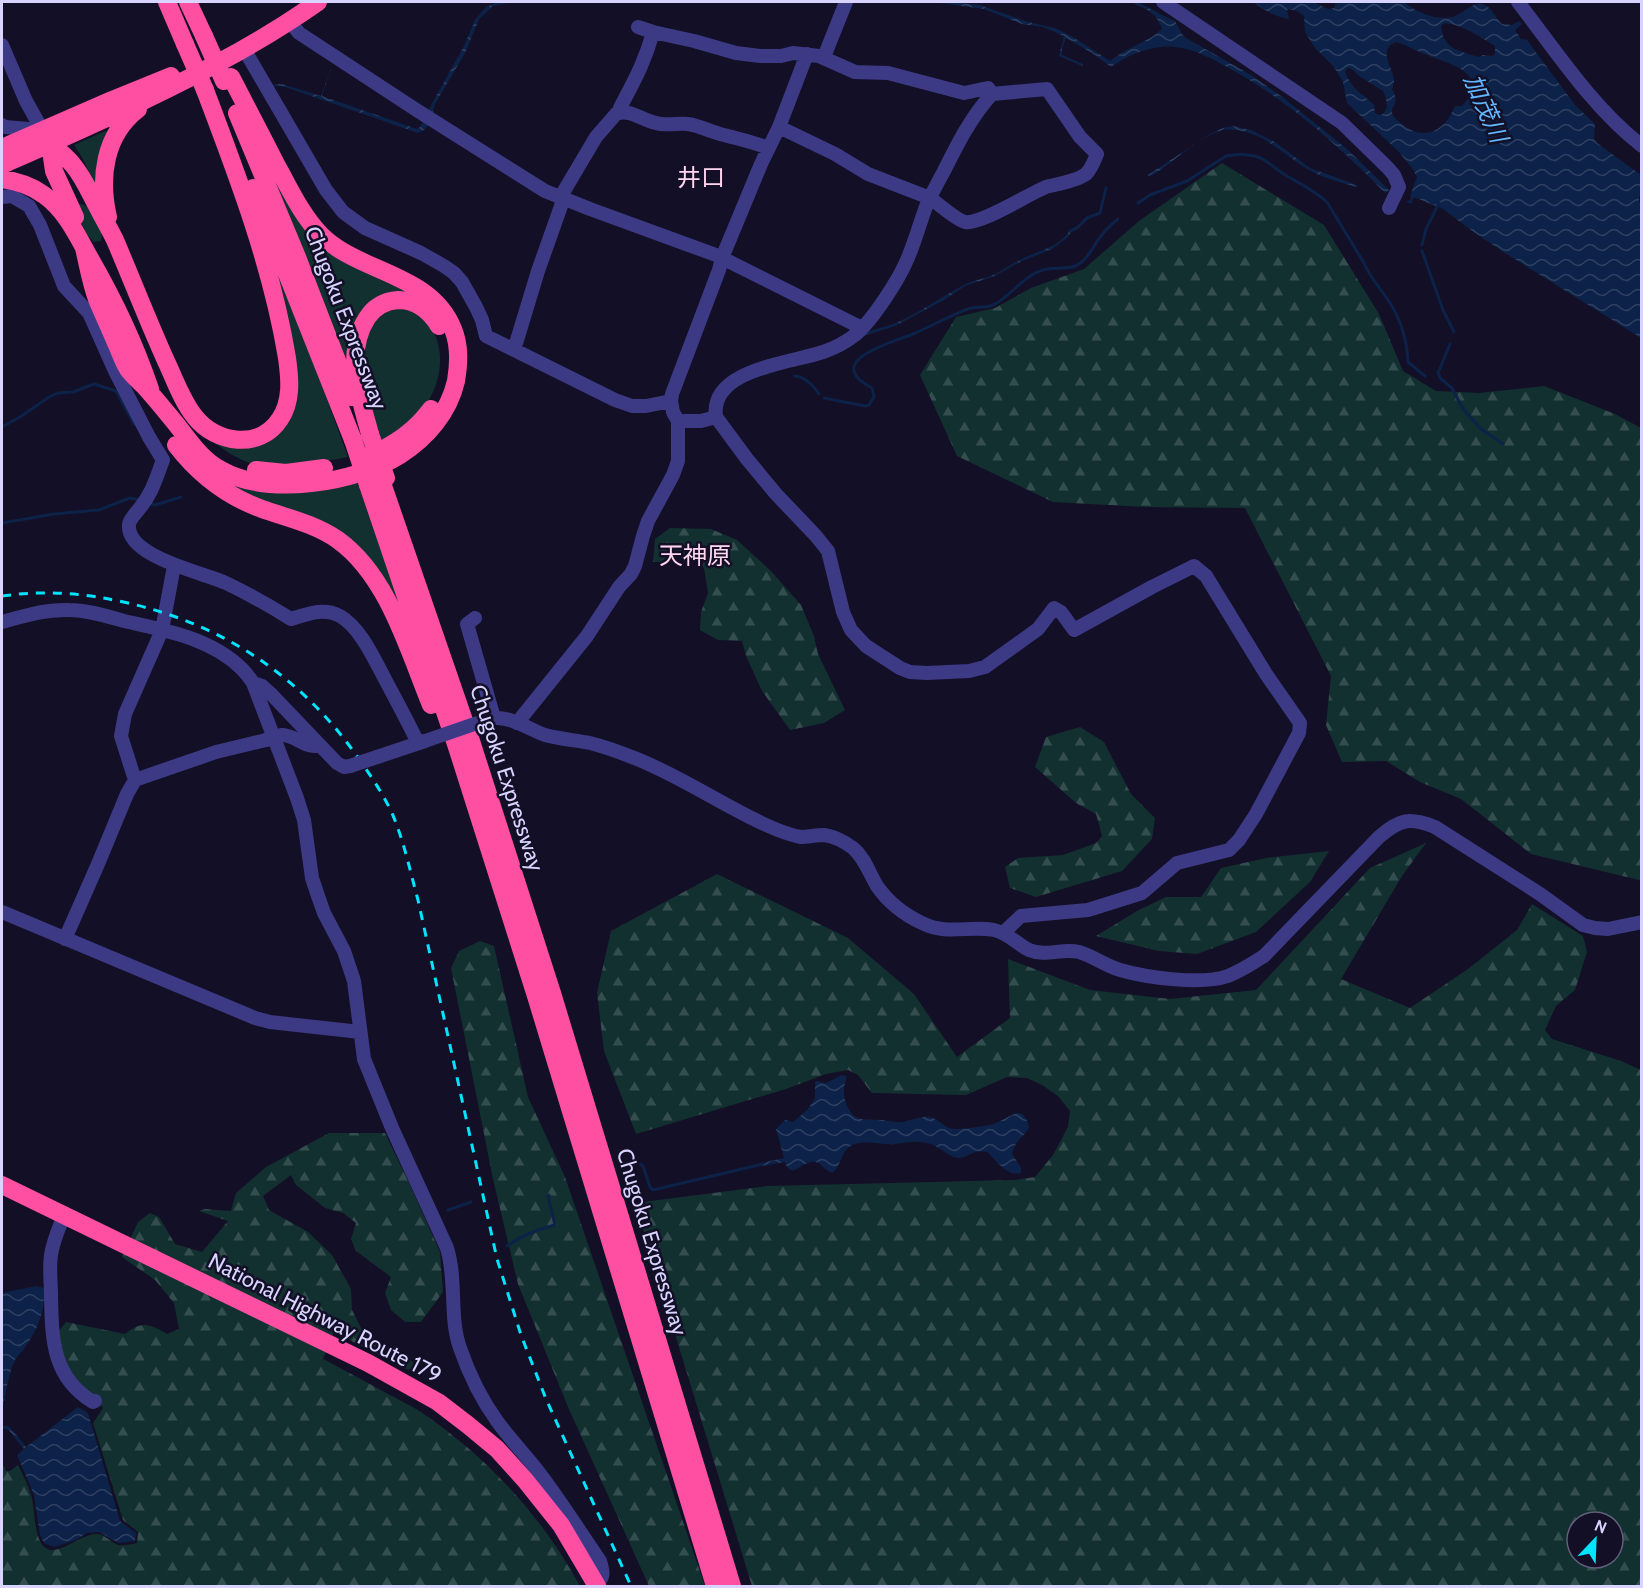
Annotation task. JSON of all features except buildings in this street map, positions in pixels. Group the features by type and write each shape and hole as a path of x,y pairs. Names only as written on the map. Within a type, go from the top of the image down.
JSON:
{"highway":[{"path":"167,2 197,39"},
{"name":"Chugoku Expressway","path":"172,2 197,39 297,257 431,623 552,993 732,1587"},
{"name":"Chugoku Expressway","path":"190,2 197,39"},
{"path":"217,84 243,195 273,289 288,366 289,393 283,415 269,432 250,440 229,439 207,429 196,419 179,389 114,238 103,186 106,158 122,124 131,115 170,89 290,22 318,2"},
{"path":"2,165 46,137 154,82 238,52"},
{"path":"128,369 153,396 192,446 210,464 232,476 268,485 298,485 330,480 366,470 392,459 424,437 450,399 458,370 457,343 442,309 423,291 345,254 320,233 297,203 217,84"},
{"path":"2,148 46,137 170,89"},
{"path":"46,137 54,171 84,248 135,366 153,396"},
{"path":"46,137 73,164 114,238 120,288"},
{"path":"2,179 22,183 44,195 62,213 84,248 120,288"},
{"path":"64,196 92,252 120,288 152,358 176,425 184,456 219,489 247,503 326,533 348,548 376,579 391,608 488,845"},
{"path":"94,202 113,250 120,288"},
{"path":"84,248 97,299 128,369 176,425 226,459 253,470 309,471 330,467 366,457 393,444 416,427 434,405 445,381 447,367 447,354 441,329 428,312 419,305 390,301 381,304 373,310 362,328 358,339 355,365 363,437"},
{"path":"152,358 179,389 176,425"},
{"path":"152,358 153,396"},
{"name":"Chugoku Expressway","path":"378,481 456,744 536,996 715,1587"},
{"name":"National Highway Route 179","path":"2,1185 368,1363 438,1402 497,1449 525,1480 561,1525 596,1586"}],"street":[{"path":"824,57 846,2"},
{"path":"1163,2 1300,93 1342,123 1363,142 1394,175 1399,187 1389,208"},
{"path":"1518,2 1606,112 1626,134 1641,146"},
{"path":"290,22 299,33 545,191 722,258 862,328"},
{"path":"638,27 736,53 771,56 782,56 793,52 807,54 824,57 855,72 888,73 964,93 988,88 992,94"},
{"path":"620,112 641,69 653,32"},
{"path":"2,45 26,101 46,137"},
{"path":"238,52 343,212 365,228 421,253 454,273 462,282 476,307 486,336 615,400 632,406 671,401"},
{"path":"517,723 587,636 635,566 648,522 678,461 678,420 671,401 672,394 722,258 779,127 807,54"},
{"path":"779,127 835,154 868,174 930,198 955,218 964,222 974,222 1043,188 1084,176 1091,168 1097,154 1080,137 1047,89 992,94 977,110 962,134 930,198 903,267 872,317 862,328 834,348 757,370 729,383 722,390 717,400 716,417 776,494 828,550 843,612 851,630 866,646 910,672 927,674 969,671 991,664 1038,629 1054,608 1061,612 1074,630 1194,566 1206,576 1266,674 1300,723 1299,733 1256,814 1239,840 1229,850 1177,863 1142,893 1088,910 1021,916 1003,933"},
{"path":"514,350 564,191 596,137 616,114 630,113 656,124 700,126 721,135 768,148"},
{"path":"2,125 46,137"},
{"path":"2,197 12,196 29,206 40,225 64,286 89,313 115,371 163,460 149,498 129,525 138,546 174,566 223,582 291,619 317,611 341,616 356,631 369,650 422,742"},
{"path":"678,420 701,421 716,417"},
{"path":"135,780 121,736 125,714 162,630 174,566"},
{"path":"2,622 50,611 89,612 162,630 210,646 242,668 253,683 304,820 312,878 318,896 324,913 344,951 354,981 364,1059 447,1248 451,1261 455,1322 459,1344 468,1370 497,1422 543,1477 600,1562 603,1578 596,1586"},
{"path":"475,618 467,624 491,718"},
{"path":"253,683 262,686 272,695 319,746 344,767 491,718 517,723 548,736 603,747 637,759 678,777 746,815 789,834 802,837 824,835 838,840 853,848 864,860 877,885 888,899 922,923 952,930 982,928 1003,933 1030,950 1045,954 1075,951 1120,970 1154,977 1204,980 1227,976 1264,956 1379,837 1392,826 1403,821 1419,821 1435,826 1540,894 1583,925 1608,929 1641,922"},
{"path":"65,939 135,780 216,752 282,735 297,738 310,746 319,746"},
{"path":"2,912 255,1018 270,1022 360,1032"},
{"path":"64,1215 53,1244 49,1275 54,1349 67,1378 81,1395 95,1401"}],"green space":[{"path":"105,131 109,132 99,159 96,188 74,145"},
{"path":"267,161 299,215 415,291 389,296 348,367"},
{"path":"1222,163 1324,225 1379,314 1403,371 1436,391 1479,393 1544,386 1615,414 1641,428 1642,879 1531,854 1461,799 1420,782 1386,761 1342,762 1326,725 1331,676 1245,508 1146,507 1053,502 957,456 920,375 956,317 995,308 1031,288 1084,269 1139,221"},
{"path":"73,203 90,209 100,228 101,241 94,242 87,235 68,204"},
{"path":"254,214 348,457 296,464 255,464 229,453 207,436 229,445 291,408"},
{"path":"394,308 417,312 427,323 438,342 440,363 436,385 422,411 383,442 369,405 361,347 378,316"},
{"path":"190,450 226,477 356,479 401,607 368,562 241,495"},
{"path":"670,528 711,529 737,540 771,571 801,605 814,636 818,654 845,710 824,723 790,730 762,691 746,656 742,641 718,640 700,630 701,612 708,593 704,568 687,554 662,562 653,562 655,539"},
{"path":"1080,727 1104,742 1131,794 1155,818 1152,839 1122,871 1036,897 1010,888 1005,867 1018,858 1063,855 1096,843 1102,836 1096,814 1076,803 1035,767 1046,737"},
{"path":"1426,843 1402,876 1341,979 1410,1008 1468,969 1517,930 1532,904 1583,936 1587,952 1575,990 1556,1006 1545,1030 1552,1039 1621,1061 1641,1070 1641,1586 752,1586 635,1203 767,1186 1015,1180 1035,1177 1053,1155 1068,1127 1070,1111 1058,1096 1027,1078 1007,1077 966,1095 872,1093 858,1075 848,1070 826,1074 786,1089 636,1134 604,1051 597,993 611,931 717,874 848,938 914,994 957,1057 1010,1018 1008,959 1090,990 1170,999 1256,990 1370,868"},
{"path":"1329,851 1310,882 1256,932 1197,954 1159,951 1096,936 1137,911 1166,897 1201,897 1221,868 1266,858"},
{"path":"480,941 494,946 528,1097 565,1177 705,1586 649,1586 568,1407 518,1284 493,1179 451,968 459,951"},
{"path":"329,1133 385,1133 440,1252 443,1292 421,1322 405,1322 391,1310 385,1293 391,1277 356,1251 351,1239 356,1223 343,1213 325,1208 296,1185 291,1175 263,1196 269,1210 308,1232 332,1255 351,1289 352,1310 362,1330 384,1348 412,1361 417,1370 406,1369 334,1332 323,1359 417,1409 468,1448 490,1468 530,1512 565,1560 580,1586 2,1586 2,1462 6,1471 18,1465 33,1501 38,1537 47,1549 60,1549 93,1534 101,1535 118,1545 137,1543 138,1532 123,1520 93,1423 103,1408 72,1374 64,1360 58,1332 66,1322 125,1334 141,1325 151,1326 167,1334 179,1329 174,1303 155,1280 122,1257 138,1222 150,1213 159,1217 175,1244 202,1252 228,1221 199,1211 205,1209 231,1211 236,1193 266,1167"}],"water":[{"path":"498,2 514,2 493,6 479,19 465,53 435,104 430,123 418,133 288,88 269,85 282,84 321,96 333,63 322,96 417,129 464,46 475,20 486,7"},
{"path":"933,2 980,5 1028,22 1055,28 1110,61 1162,29 1154,15 1131,2 1138,2 1175,21 1186,38 1251,75 1281,96 1347,149 1389,190 1385,193 1330,140 1291,108 1249,80 1202,54 1182,48 1159,47 1125,58 1111,67 1066,38 1062,55 1083,64 1082,66 1059,56 1064,36 1043,27 1022,24 984,9"},
{"name":"加茂川","path":"1253,2 1313,2 1328,9 1334,8 1334,2 1404,2 1427,15 1440,18 1453,17 1472,6 1483,4 1502,24 1512,25 1519,21 1522,24 1515,30 1521,39 1527,40 1575,105 1595,124 1594,139 1597,143 1641,175 1639,202 1642,203 1641,338 1505,253 1443,209 1414,197 1411,204 1407,202 1410,201 1417,177 1398,151 1347,103 1343,82 1334,67 1315,48 1305,32 1304,16 1288,9 1289,19 1284,18 1270,13","holes":["1445,23 1459,26 1478,35 1495,46 1495,53 1493,56 1479,57 1453,48 1442,34 1441,26","1396,42 1404,45 1457,67 1470,78 1472,86 1470,95 1462,106 1455,106 1446,121 1434,131 1419,133 1411,130 1393,115 1392,110 1396,99 1392,89 1394,81 1387,54 1390,45","1347,68 1352,69 1383,91 1387,107 1383,114 1375,113 1374,105 1354,87 1345,72"]},
{"path":"1233,126 1251,130 1275,142 1310,168 1357,185 1357,187 1314,173 1258,136 1237,130 1223,130 1193,145 1208,135"},
{"path":"1193,145 1167,165 1149,177 1148,175"},
{"path":"1070,230 1072,231 1067,238 1052,249 1020,262 995,276 965,286 895,326 860,337 914,314 965,284 992,275 1054,245"},
{"path":"842,1075 846,1076 844,1092 847,1106 853,1115 862,1119 899,1122 929,1117 949,1128 958,1129 990,1125 1014,1114 1021,1114 1026,1118 1029,1127 1016,1144 1012,1154 1021,1168 1021,1173 1011,1173 1006,1170 987,1152 975,1152 956,1158 931,1144 917,1142 854,1144 846,1150 832,1173 816,1162 792,1171 785,1162 762,1166 761,1163 784,1158 776,1129 785,1120 793,1122 807,1110 815,1099 815,1082 826,1083"},
{"path":"36,1286 44,1288 42,1313 33,1335 13,1366 2,1410 2,1293"},
{"path":"78,1407 88,1413 120,1521 136,1533 135,1541 119,1543 99,1532 87,1533 76,1540 54,1547 44,1543 40,1535 34,1495 17,1455 24,1449 7,1428 13,1431 26,1447"}],"waterway":[{"path":"1138,203 1150,195 1187,181 1226,156 1248,155 1264,160 1327,202 1369,274 1398,317 1408,362 1425,376"},
{"path":"1070,231 1077,228 1087,218 1100,213 1106,188"},
{"path":"1422,245 1426,229 1439,203"},
{"path":"824,398 869,405 874,397 872,388 858,378 854,369 857,361 865,354 968,309 992,306 1036,273 1079,264 1105,231 1118,219"},
{"path":"1422,251 1443,310 1454,332"},
{"path":"1450,344 1438,373 1441,379 1452,388 1463,409 1481,429 1503,444"},
{"path":"795,376 809,382 819,394"},
{"path":"2,427 49,397 58,393 73,392 94,384 116,391 136,425"},
{"path":"148,503 155,505 181,497"},
{"path":"2,523 54,514 99,510 130,498 139,500"},
{"path":"640,1164 653,1190 763,1164"},
{"path":"507,1246 530,1233 555,1225 549,1195"},
{"path":"448,1210 471,1202"},
{"path":"2,1428 10,1429"}],"railway":[{"path":"2,596 50,593 80,595 128,603 197,625 228,640 258,658 312,703 337,730 377,785 400,834 418,900 497,1259 521,1335 546,1399 631,1586"}],"district":[{"name":"井口","path":"701,177"},
{"name":"天神原","path":"695,555"}]}
